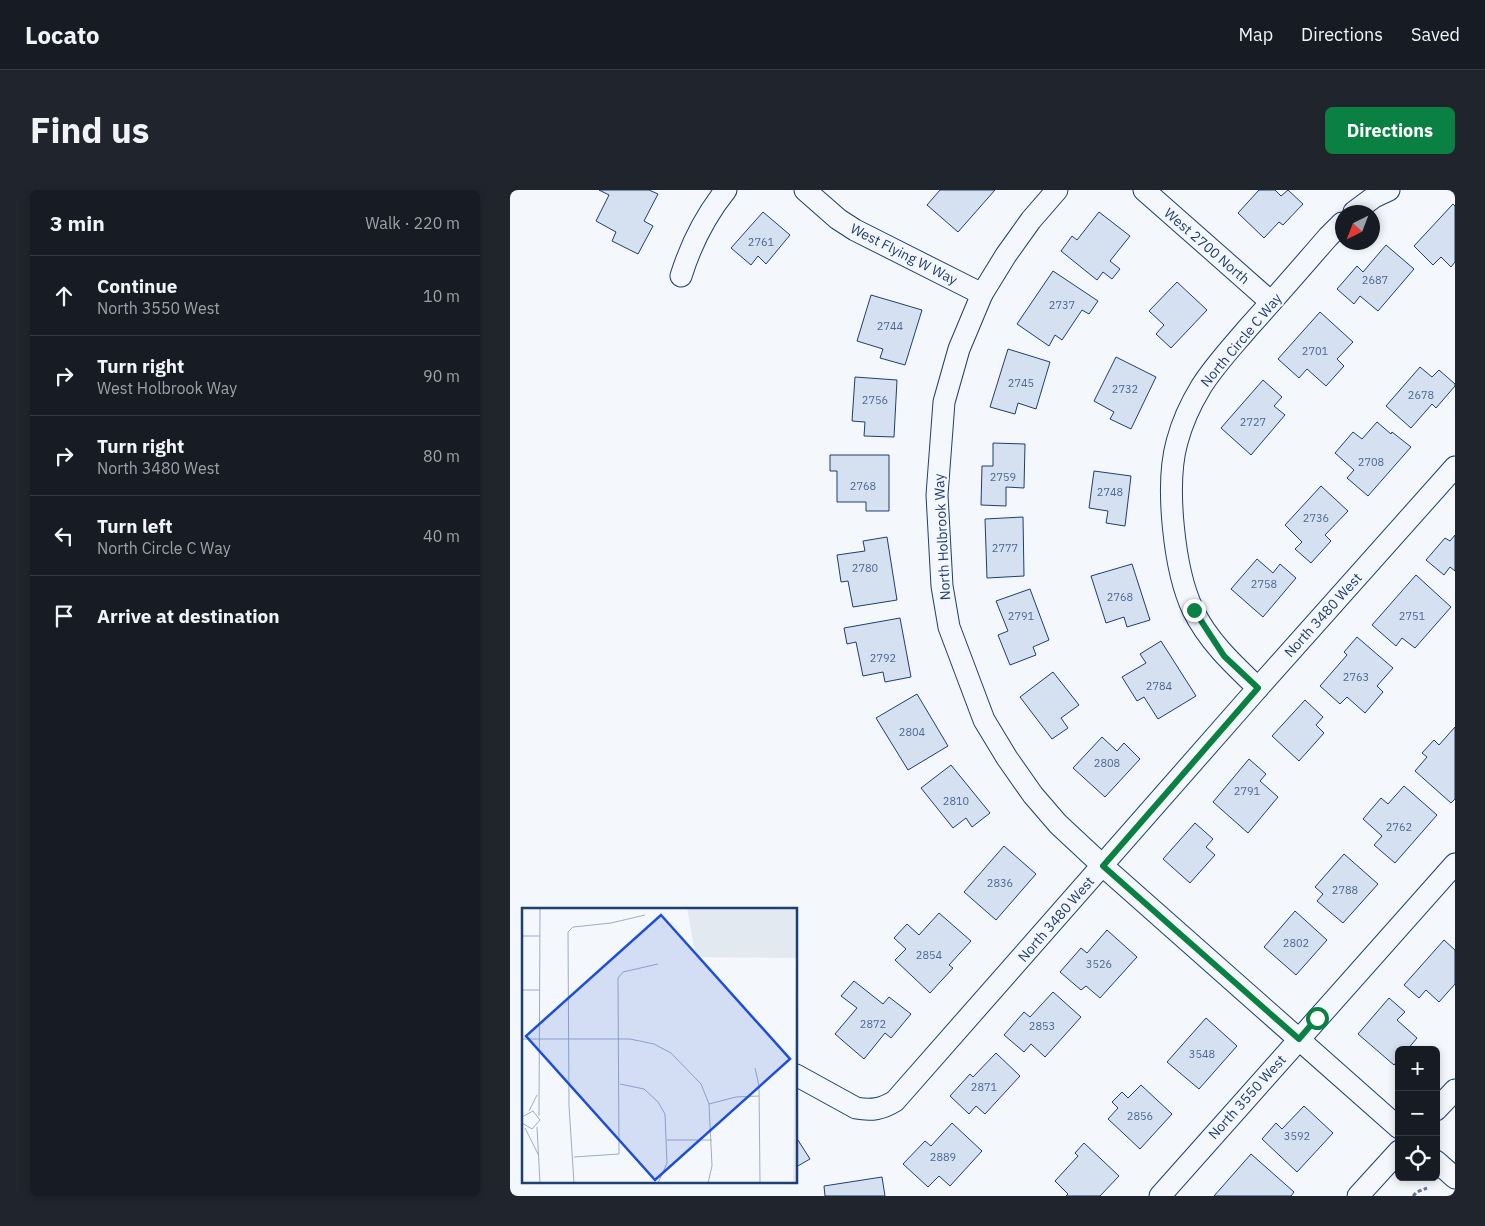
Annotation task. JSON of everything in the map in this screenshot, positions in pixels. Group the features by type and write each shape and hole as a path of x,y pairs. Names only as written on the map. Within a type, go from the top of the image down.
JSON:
{"street":[{"path":"681,276 702,224 726,190"},
{"name":"West Flying W Way","path":"805,190 838,219 855,230 982,294"},
{"name":"North Holbrook Way","path":"1057,190 1031,220 1006,255 982,294 959,349 944,402 937,495 942,586 949,627 984,720 1007,758 1058,824 1395,1124"},
{"name":"West 2700 North","path":"1144,190 1271,302"},
{"path":"1363,205 1374,197 1389,190"},
{"name":"North Circle C Way","path":"1258,688 1224,656 1194,610 1182,580 1175,541 1171,484 1176,444 1187,413 1202,385 1221,359 1335,231"},
{"name":"North 3480 West","path":"798,1077 856,1108 877,1110 895,1101 1455,467"},
{"name":"North 3550 West","path":"1160,1196 1455,864"},
{"path":"1440,1106 1455,1090"},
{"path":"1358,1196 1395,1155"},
{"path":"1440,1165 1455,1178"}],"path":[{"path":"1413,1196 1427,1188"}],"building":[{"path":"599,190 649,190 658,194 644,221 653,226 638,254 612,241 616,232 596,221 609,195"},
{"path":"940,190 995,190 958,232 927,205"},
{"path":"1259,190 1275,190 1281,196 1288,190 1303,204 1283,225 1279,222 1264,238 1238,213"},
{"path":"1453,204 1455,206 1455,262 1451,267 1441,257 1433,265 1414,246"},
{"path":"763,212 790,235 766,264 758,256 751,265 731,248"},
{"path":"1099,212 1130,236 1110,261 1120,269 1112,279 1103,272 1097,280 1061,251 1072,236 1077,240"},
{"path":"1386,245 1414,269 1378,311 1360,296 1354,304 1337,289 1357,266 1363,272"},
{"path":"1053,271 1098,301 1089,314 1082,310 1062,340 1055,335 1049,346 1017,324"},
{"path":"1177,282 1207,310 1171,348 1156,334 1164,325 1149,311"},
{"path":"871,295 922,310 905,365 880,358 883,349 857,341"},
{"path":"1320,312 1353,342 1337,359 1344,366 1326,386 1307,369 1299,378 1278,359"},
{"path":"1008,349 1050,362 1036,409 1018,403 1015,414 990,407"},
{"path":"1116,357 1156,377 1131,429 1110,419 1114,412 1094,401"},
{"path":"1420,367 1432,377 1439,370 1455,386 1436,408 1432,404 1411,428 1386,406"},
{"path":"855,377 897,380 894,437 864,436 865,422 852,421"},
{"path":"1263,380 1282,397 1274,406 1285,415 1251,455 1221,428"},
{"path":"1377,422 1411,447 1368,496 1347,478 1354,470 1335,453 1353,432 1362,439"},
{"path":"993,443 1025,444 1024,488 1006,487 1006,506 981,505 982,466 993,466"},
{"path":"830,455 889,455 889,511 866,511 866,502 837,502 837,471 830,471"},
{"path":"1094,471 1131,476 1125,526 1106,523 1108,511 1089,508"},
{"path":"1321,486 1348,511 1325,535 1331,541 1311,563 1295,549 1302,542 1285,525"},
{"path":"1023,517 1024,576 987,578 985,519"},
{"path":"1455,535 1455,571 1450,567 1444,575 1426,560 1445,538 1450,541"},
{"path":"887,537 897,600 853,607 848,581 841,582 837,555 865,551 863,541"},
{"path":"1257,559 1273,573 1280,564 1296,578 1263,617 1231,589"},
{"path":"1132,564 1150,620 1127,627 1124,617 1106,623 1091,576"},
{"path":"1416,575 1451,607 1415,648 1402,638 1396,646 1372,625"},
{"path":"1030,589 1049,640 1033,647 1036,655 1010,665 998,635 1008,631 996,601"},
{"path":"900,618 911,677 885,682 883,672 863,676 856,642 847,644 844,628"},
{"path":"1357,637 1393,668 1377,686 1383,692 1365,713 1347,697 1340,704 1320,686 1347,655 1344,652"},
{"path":"1161,641 1196,696 1158,719 1144,697 1137,701 1122,677 1146,663 1140,654"},
{"path":"1053,672 1079,705 1061,718 1068,728 1052,739 1020,697"},
{"path":"917,694 948,746 908,770 876,718"},
{"path":"1305,700 1323,717 1316,725 1324,733 1299,761 1272,736"},
{"path":"1455,727 1455,799 1451,803 1415,771 1427,757 1422,753 1434,740 1439,745"},
{"path":"1102,737 1117,751 1124,743 1140,759 1105,797 1073,768"},
{"path":"1249,759 1266,774 1260,781 1278,797 1248,833 1213,802"},
{"path":"951,765 990,813 972,827 966,818 953,828 921,788"},
{"path":"1404,786 1437,815 1395,863 1374,845 1382,836 1363,819 1381,798 1388,804"},
{"path":"1195,823 1213,839 1206,847 1215,855 1190,883 1163,859"},
{"path":"1004,846 1036,874 996,920 964,892"},
{"path":"1344,854 1378,884 1343,923 1317,901 1323,894 1315,887"},
{"path":"1295,911 1327,940 1296,975 1264,947"},
{"path":"939,913 971,941 949,965 953,968 930,993 895,960 906,949 894,938 907,924 919,935"},
{"path":"1107,930 1137,957 1100,998 1086,986 1081,990 1060,972 1081,948 1087,953"},
{"path":"1444,940 1455,950 1455,984 1439,1002 1426,990 1419,998 1404,985"},
{"path":"854,981 883,1004 889,997 911,1014 891,1038 885,1033 864,1059 835,1034 857,1008 841,996"},
{"path":"1053,992 1081,1017 1045,1057 1031,1044 1024,1052 1004,1035 1024,1012 1030,1017"},
{"path":"1389,998 1405,1012 1397,1020 1417,1038 1410,1046 1395,1046 1394,1065 1358,1034"},
{"path":"1206,1018 1237,1046 1199,1089 1167,1062"},
{"path":"996,1053 1020,1076 985,1114 976,1106 969,1114 950,1096 970,1074 973,1077"},
{"path":"1141,1085 1172,1114 1140,1149 1108,1119 1118,1108 1112,1102 1122,1092 1128,1098"},
{"path":"1304,1106 1333,1133 1297,1172 1262,1139 1276,1123 1282,1129"},
{"path":"952,1123 982,1151 950,1186 939,1176 928,1187 903,1164 925,1141 931,1146"},
{"path":"798,1140 810,1159 798,1166"},
{"path":"1084,1143 1119,1176 1100,1196 1066,1196 1068,1194 1055,1181 1078,1156 1075,1153"},
{"path":"1251,1154 1294,1192 1291,1196 1214,1196"},
{"path":"882,1177 885,1196 825,1196 824,1186"}],"route":[{"path":"1194,610 1224,656 1258,688 1103,866 1299,1039 1317,1018"}]}
